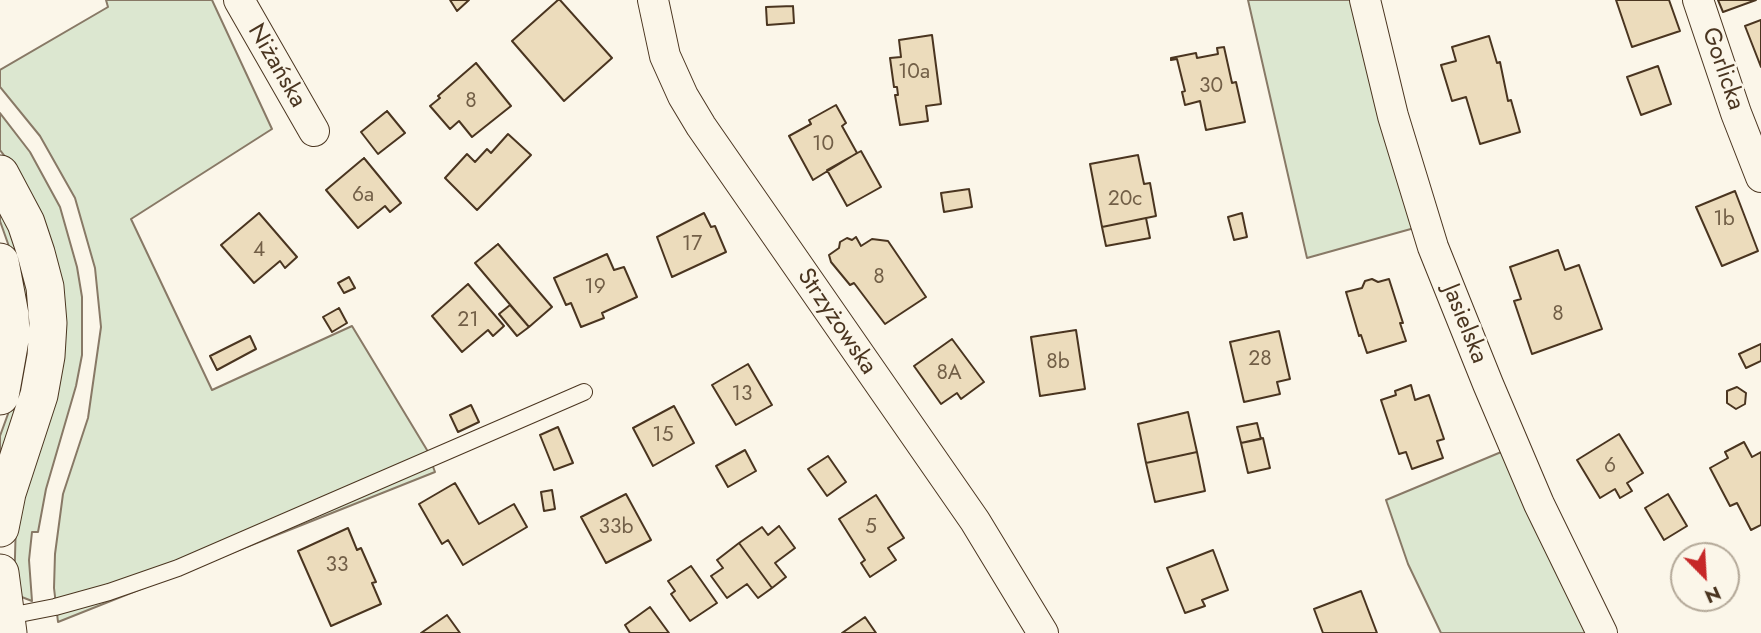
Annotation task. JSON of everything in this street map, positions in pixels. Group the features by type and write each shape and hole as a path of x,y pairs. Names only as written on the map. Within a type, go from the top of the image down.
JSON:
{"street":[{"name":"Niżańska","path":"239,0 314,131"},
{"name":"Strzyżowska","path":"653,0 666,56 683,96 701,126 975,521 1043,633"},
{"name":"Jasielska","path":"1365,0 1393,116 1433,247 1539,504 1601,633"},
{"name":"Gorlicka","path":"1698,0 1761,177"},
{"path":"0,174 26,223 36,253 45,287 48,323 46,356 39,395 7,493 0,528"},
{"path":"0,262 10,315 10,334 0,396"},
{"path":"0,573 6,625"}],"lane":[{"path":"6,625 178,568 584,392"}],"green space":[{"path":"106,0 212,0 272,129 131,219 212,390 352,326 427,450 435,472 58,622 54,588 55,554 63,494 88,418 101,327 95,268 75,198 40,136 0,87 0,70 108,7"},
{"path":"1248,0 1358,0 1418,227 1307,258"},
{"path":"0,113 30,152 60,207 77,267 82,297 82,355 76,386 46,489 38,532 32,532 29,560 32,601 14,594 16,519 50,404 10,163 0,150"},
{"path":"0,200 27,274 33,346 0,470 0,436 16,392 12,255 0,221"},
{"path":"1506,450 1593,633 1441,633 1408,564 1386,500"}],"building":[{"path":"450,0 469,0 457,11"},
{"path":"558,0 612,58 564,101 512,41"},
{"path":"1616,0 1669,0 1680,31 1632,47"},
{"path":"1718,0 1756,0 1723,12"},
{"path":"793,6 794,23 767,25 766,7"},
{"path":"1761,20 1761,67 1745,26"},
{"path":"932,35 941,104 926,106 928,121 900,125 895,95 898,95 897,87 894,87 890,58 901,57 899,40"},
{"path":"1489,36 1497,63 1500,62 1508,101 1511,100 1520,132 1480,144 1466,97 1452,101 1441,65 1456,61 1452,47"},
{"path":"1224,47 1232,83 1236,82 1245,122 1206,130 1200,101 1185,105 1182,92 1185,91 1177,59 1171,58 1196,53 1197,58 1218,54 1217,48"},
{"path":"476,63 511,106 472,137 459,121 450,129 430,106"},
{"path":"1658,66 1671,104 1641,115 1627,77"},
{"path":"836,105 846,123 842,126 857,153 813,180 789,136 811,124 809,120"},
{"path":"387,111 405,133 378,154 361,132"},
{"path":"508,134 531,155 477,210 445,178 467,154 475,162 487,149 491,153"},
{"path":"861,151 881,187 847,206 827,170"},
{"path":"1138,155 1144,184 1150,183 1156,216 1102,227 1090,164"},
{"path":"364,158 401,203 390,212 385,206 358,228 326,190"},
{"path":"969,189 972,207 944,212 941,193"},
{"path":"1735,191 1758,251 1722,266 1696,207"},
{"path":"259,213 297,257 285,268 280,261 254,283 221,245"},
{"path":"704,213 711,227 715,226 726,252 672,277 657,237"},
{"path":"1242,213 1247,237 1234,240 1228,217"},
{"path":"1146,218 1150,238 1106,246 1102,227"},
{"path":"856,237 861,246 872,239 888,241 926,297 885,324 854,283 850,285 831,262 829,255 839,248 840,242"},
{"path":"498,244 552,307 529,327 475,263"},
{"path":"1558,250 1565,270 1579,265 1602,329 1532,354 1514,301 1521,299 1510,267"},
{"path":"607,254 614,270 624,267 637,297 602,313 604,318 581,327 571,303 566,305 554,278"},
{"path":"349,277 355,288 344,293 338,283"},
{"path":"1372,279 1378,282 1389,279 1406,341 1367,353 1346,292 1362,288 1365,281"},
{"path":"468,284 504,326 493,336 488,330 462,352 432,316"},
{"path":"510,305 529,327 517,336 499,314"},
{"path":"339,308 347,323 332,332 323,317"},
{"path":"1076,330 1085,389 1040,396 1031,337"},
{"path":"1279,331 1290,379 1277,382 1280,394 1244,402 1230,342"},
{"path":"250,336 256,349 217,370 210,356"},
{"path":"952,339 984,382 961,399 957,393 941,404 914,366"},
{"path":"1761,344 1761,361 1746,368 1739,354"},
{"path":"748,364 772,405 736,425 712,385"},
{"path":"1411,385 1415,400 1429,395 1444,439 1437,441 1443,458 1412,469 1406,452 1399,454 1381,400 1396,395 1395,391"},
{"path":"1737,387 1746,393 1745,404 1736,409 1727,403 1727,391"},
{"path":"471,405 479,422 458,432 450,415"},
{"path":"674,406 694,443 653,466 633,428"},
{"path":"1188,412 1197,452 1146,463 1138,424"},
{"path":"1257,423 1261,439 1241,443 1237,427"},
{"path":"558,427 573,463 554,470 540,435"},
{"path":"1619,434 1643,473 1627,483 1632,491 1620,498 1615,489 1600,498 1577,460"},
{"path":"1263,438 1270,468 1248,473 1241,443"},
{"path":"1744,442 1752,457 1761,452 1761,525 1751,530 1737,503 1730,506 1710,468 1728,458 1725,452"},
{"path":"745,450 756,471 728,487 716,466"},
{"path":"1197,452 1205,491 1155,502 1146,463"},
{"path":"828,456 846,482 827,496 808,469"},
{"path":"455,483 479,524 514,504 527,527 463,565 448,540 442,544 419,504"},
{"path":"552,490 555,509 544,511 541,492"},
{"path":"626,494 651,540 606,563 581,517"},
{"path":"1668,494 1687,526 1664,540 1645,508"},
{"path":"876,495 904,538 888,548 896,560 870,577 861,563 865,560 839,519"},
{"path":"779,526 795,548 775,563 786,577 772,588 739,543 762,527 768,535"},
{"path":"348,528 357,550 361,548 376,582 372,583 381,604 331,626 298,551"},
{"path":"739,543 772,588 758,598 747,584 727,598 711,576 723,568 717,560"},
{"path":"1213,550 1228,590 1202,600 1205,606 1185,613 1167,568"},
{"path":"691,566 717,603 690,621 671,594 675,591 668,581"},
{"path":"1361,591 1377,633 1323,633 1314,609"},
{"path":"650,607 669,633 630,633 625,625"},
{"path":"447,615 460,633 421,633"},
{"path":"865,617 876,633 842,633"}]}
